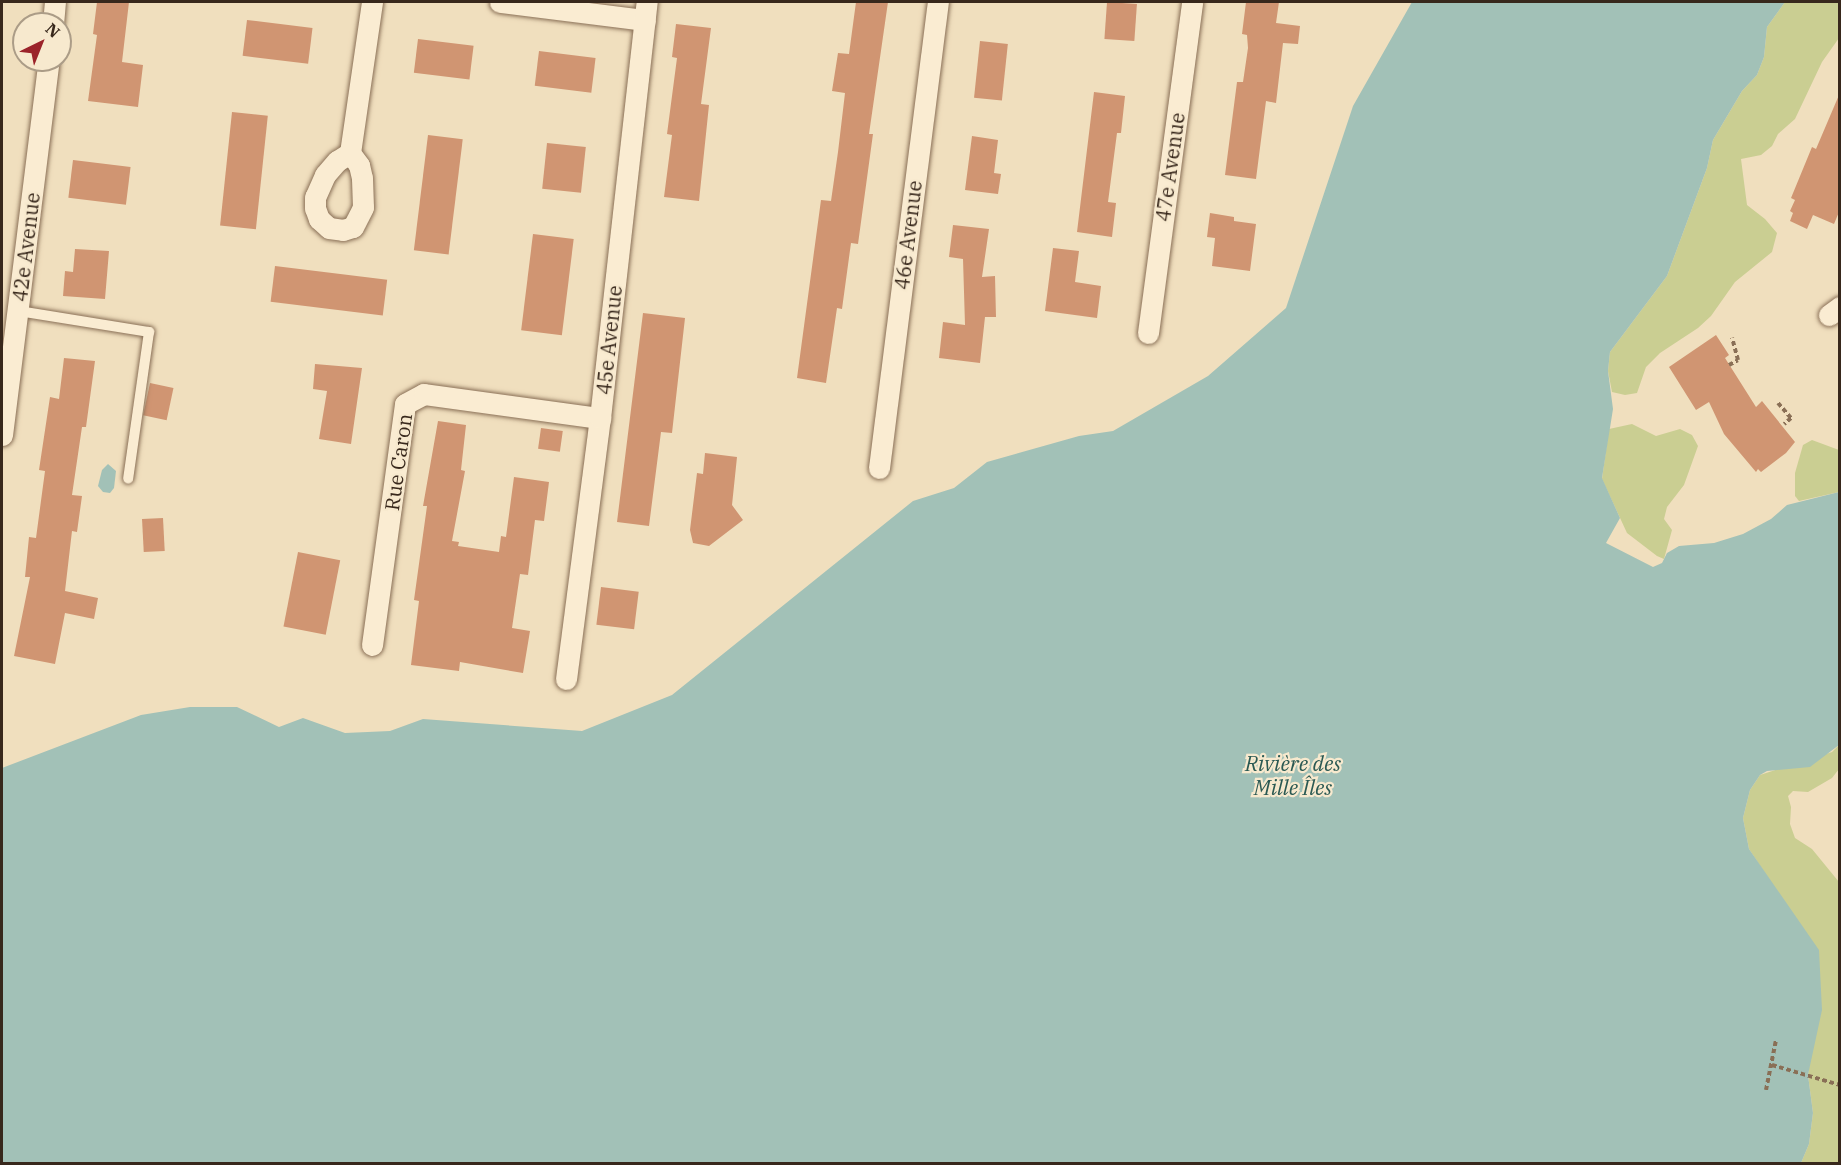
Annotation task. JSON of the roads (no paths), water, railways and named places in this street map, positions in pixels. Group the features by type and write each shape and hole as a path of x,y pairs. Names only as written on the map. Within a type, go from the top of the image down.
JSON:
{"street":[{"path":"350,153 372,2"},
{"path":"500,2 646,11"},
{"name":"46e Avenue","path":"879,468 938,2"},
{"name":"47e Avenue","path":"1148,333 1192,2"},
{"name":"45e Avenue","path":"566,679 600,418 646,11"},
{"name":"42e Avenue","path":"2,435 47,72"},
{"name":"Rue Caron","path":"372,645 405,404 424,394 600,418"}],"lane":[{"path":"19,311 149,332 128,479"}],"water":[{"name":"Rivière des Mille Îles","path":"1412,2 1785,2 1767,27 1764,57 1757,75 1742,91 1713,140 1707,168 1667,276 1610,352 1608,371 1613,409 1602,478 1620,518 1606,543 1653,567 1662,563 1667,553 1679,546 1714,543 1743,534 1771,519 1787,505 1839,492 1839,745 1810,767 1767,771 1760,775 1750,790 1743,818 1749,849 1819,950 1822,1010 1808,1075 1813,1113 1809,1144 1801,1163 2,1163 2,768 141,715 190,707 237,707 279,727 303,718 345,733 390,731 423,719 582,731 672,695 913,501 954,488 987,462 1079,436 1113,431 1208,376 1286,308 1353,106"},
{"path":"108,464 116,471 114,488 110,493 103,492 98,486 102,470"}]}
